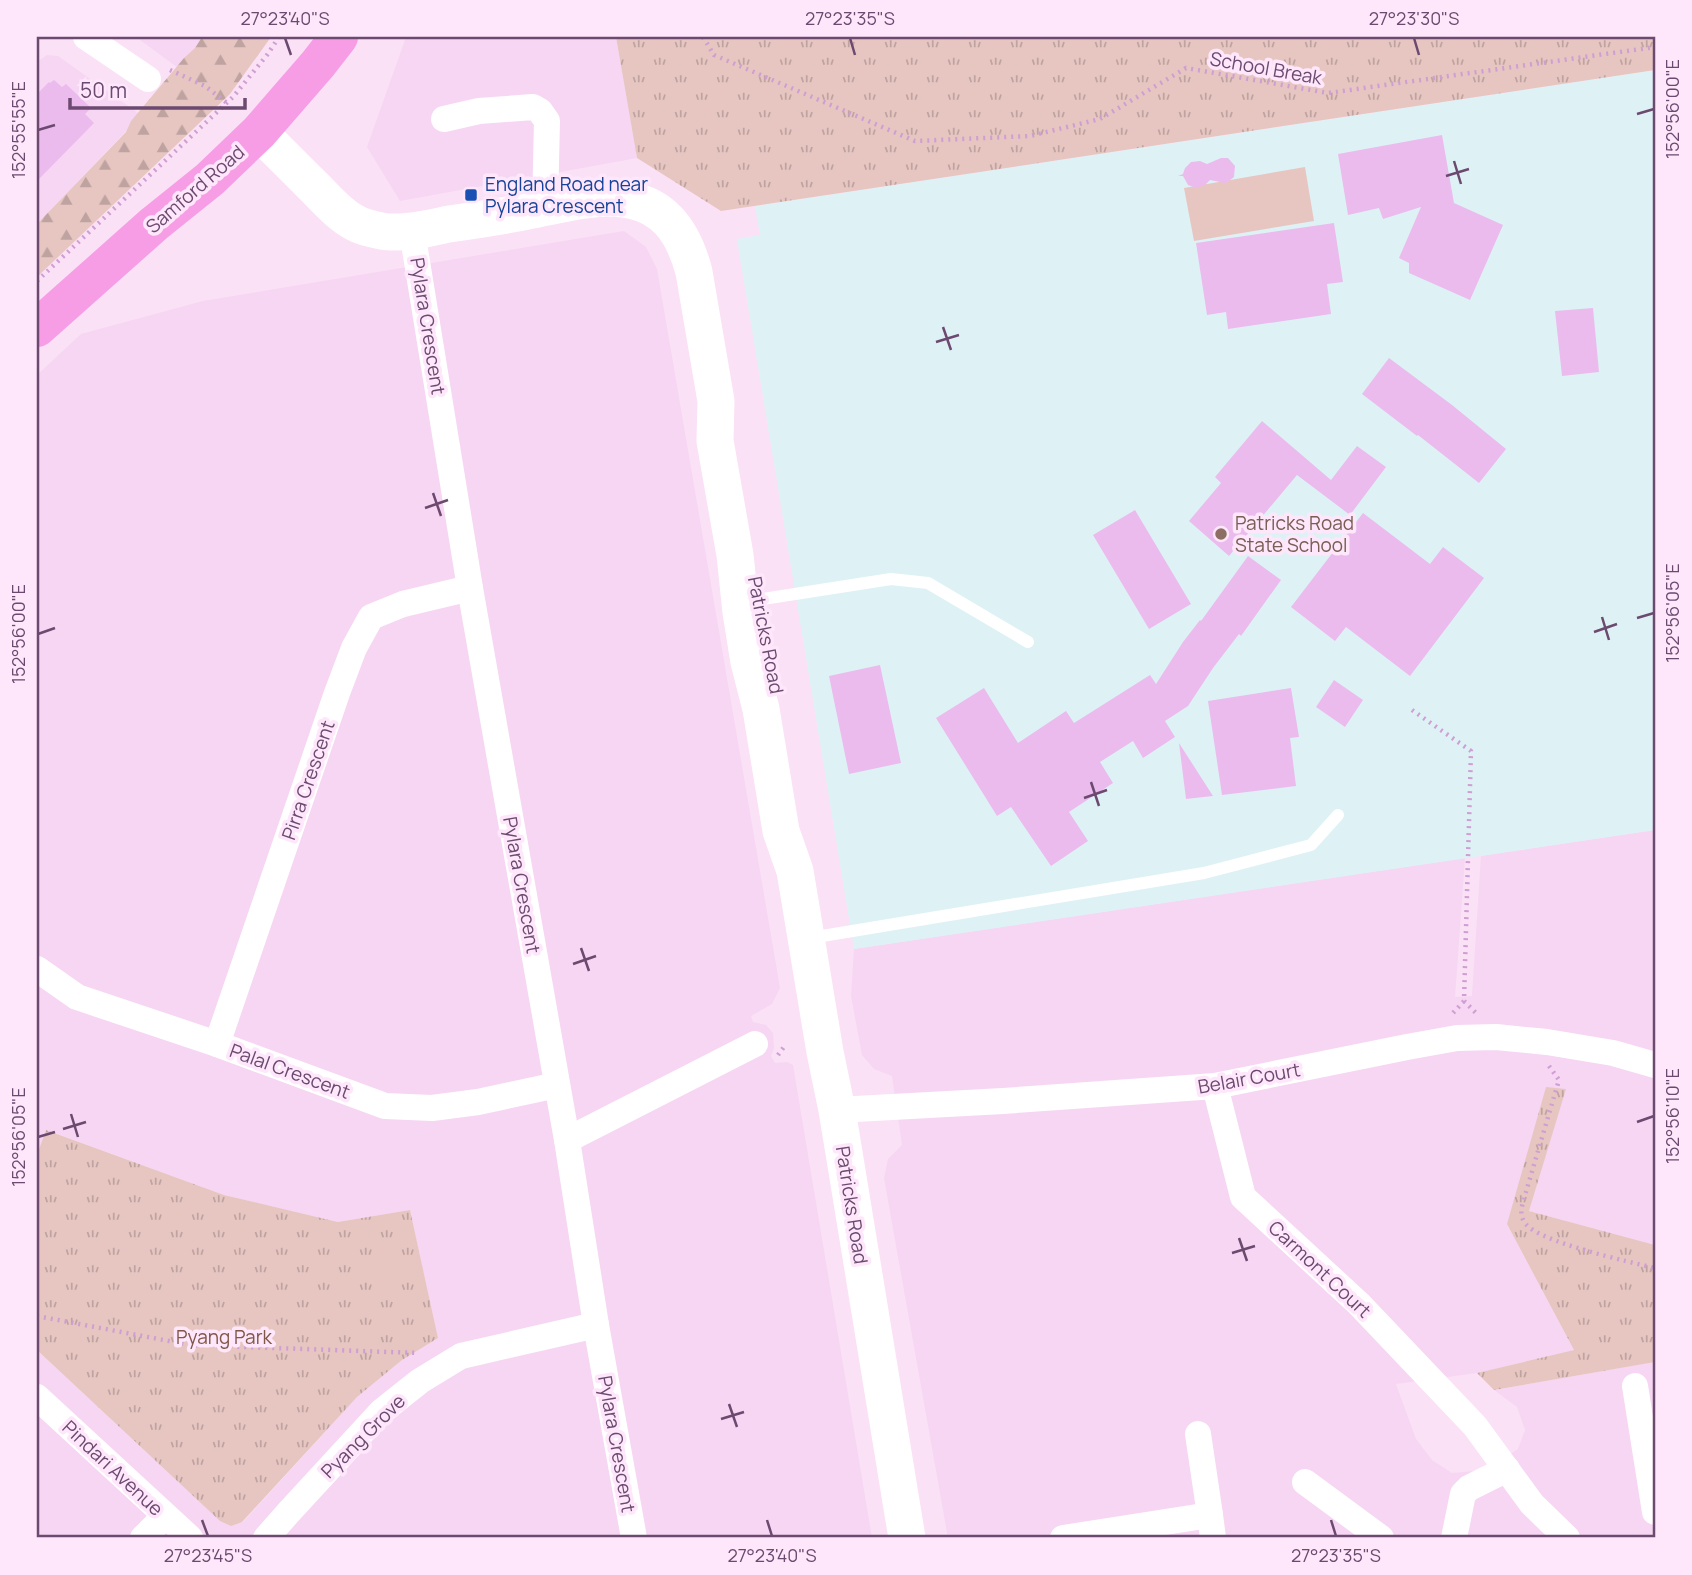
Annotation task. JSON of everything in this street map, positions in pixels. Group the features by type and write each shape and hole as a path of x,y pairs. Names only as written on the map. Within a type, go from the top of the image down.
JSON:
{"main road":[{"name":"Samford Road","path":"37,328 259,132 340,37"},
{"path":"259,132 344,216 363,226 389,233 545,207"},
{"name":"Patricks Road","path":"545,207 604,197 637,202 659,212 675,228 689,251 716,401 715,441 735,555 744,634 751,675 761,709 781,831 796,871 907,1538"},
{"name":"Patricks Road","path":"716,401 731,438 752,564 763,599 775,666 800,828 796,871"}],"street":[{"path":"86,37 157,74"},
{"path":"444,119 479,111 533,107 540,111 547,121 545,207"},
{"name":"Pylara Crescent","path":"412,231 470,588 634,1538"},
{"name":"Pirra Crescent","path":"217,1044 354,648 371,617 403,604 470,588"},
{"name":"Palal Crescent","path":"37,969 77,997 217,1044 385,1106 444,1107 556,1085"},
{"name":"Belair Court","path":"837,1110 1215,1087 1457,1038 1496,1037 1547,1042 1613,1052 1655,1065"},
{"path":"567,1140 766,1050"},
{"name":"Carmont Court","path":"1215,1087 1243,1197 1360,1304 1475,1426 1532,1504 1567,1538"},
{"name":"Pyang Grove","path":"267,1538 381,1412 420,1381 461,1356 596,1325"},
{"path":"1635,1386 1655,1512"},
{"name":"Pindari Avenue","path":"37,1398 190,1538"},
{"path":"1063,1538 1211,1527 1198,1434"},
{"path":"1454,1538 1463,1494 1469,1488 1507,1469"},
{"path":"1305,1482 1381,1538"},
{"path":"143,1538 165,1516"}],"lane":[{"path":"763,599 891,579 928,583 1028,642"},
{"path":"807,938 1205,873 1311,845 1338,815"}],"path":[{"path":"37,281 227,103 279,37"},
{"name":"School Break","path":"703,37 714,55 915,141 1030,136 1100,119 1186,68 1328,93 1655,47"},
{"path":"157,74 205,86 227,103"},
{"path":"1412,710 1471,751 1464,1001 1473,1011 1485,1017"},
{"path":"1447,1017 1464,1001"},
{"path":"1547,1042 1548,1064 1559,1080 1521,1210 1522,1219 1526,1226 1536,1233 1560,1242 1655,1268"},
{"path":"766,1050 786,1044"},
{"path":"37,1316 190,1345 461,1356"}],"shaded area":[{"path":"136,37 202,37 195,49 177,67"},
{"path":"406,37 616,37 637,158 400,201 367,147"},
{"path":"47,55 58,56 138,113 126,131 37,224 37,62"},
{"name":"Patricks Road State School","path":"1655,70 1655,830 854,949 737,239 760,235 755,206"},
{"path":"624,231 646,247 657,269 780,988 772,1004 751,1016 753,1022 766,1025 773,1033 774,1048 771,1056 775,1063 787,1062 793,1065 872,1538 37,1538 37,1350 220,1521 243,1522 357,1397 402,1360 438,1338 410,1210 339,1222 224,1195 47,1130 37,1155 37,375 81,334 203,301"},
{"path":"1655,830 1655,1245 1529,1211 1565,1090 1507,1224 1574,1350 1477,1373 1396,1384 1416,1439 1432,1460 1452,1473 1486,1470 1518,1449 1525,1430 1517,1407 1494,1390 1655,1362 1655,1538 948,1538 884,1178 888,1159 902,1145 892,1076 874,1069 862,1055 851,996 854,949 1465,858 1455,997 1472,996 1481,856"}],"green space":[{"path":"202,37 271,37 230,94 37,277 37,224 126,132 131,121"},
{"path":"616,37 1655,37 1655,70 721,211 637,158"},
{"path":"1305,167 1314,221 1194,241 1184,188"},
{"path":"1546,1087 1566,1089 1529,1211 1655,1245 1655,1362 1494,1390 1477,1373 1574,1350 1507,1224"},
{"name":"Pyang Park","path":"46,1130 224,1195 338,1222 410,1210 438,1338 402,1360 357,1397 242,1522 231,1526 220,1521 37,1350 37,1155"},
{"path":"362,1257 404,1263 402,1276 360,1270"}],"building":[{"path":"54,80 62,87 66,84 91,108 85,114 94,123 37,181 37,94"},
{"path":"1442,135 1454,203 1503,225 1470,300 1409,273 1409,263 1399,258 1421,207 1383,219 1379,208 1348,215 1338,154"},
{"path":"1228,158 1235,166 1234,177 1225,183 1210,180 1196,188 1188,185 1183,176 1178,176 1183,174 1191,162 1200,161 1207,164"},
{"path":"1334,223 1343,282 1327,284 1331,314 1228,329 1226,312 1207,315 1196,243"},
{"path":"1593,308 1599,372 1562,376 1555,311"},
{"path":"1389,358 1506,449 1479,483 1362,394"},
{"path":"1262,421 1331,480 1357,446 1386,467 1350,515 1297,475 1229,556 1189,521 1221,483 1215,477"},
{"path":"1135,510 1191,604 1149,629 1093,535"},
{"path":"1363,513 1430,564 1443,547 1484,578 1410,676 1346,627 1335,641 1291,607"},
{"path":"1248,556 1281,580 1241,636 1239,634 1213,668 1188,706 1165,721 1175,737 1143,758 1133,741 1100,762 1113,783 1069,812 1088,841 1051,866 1011,807 997,816 936,718 984,688 1018,743 1066,711 1074,723 1150,675 1156,684 1183,642"},
{"path":"880,665 901,763 849,774 829,676"},
{"path":"1334,680 1363,700 1345,727 1316,707"},
{"path":"1291,688 1299,737 1290,738 1296,786 1222,795 1208,701"},
{"path":"1179,743 1213,796 1186,799"}],"place":[{"name":"England Road near Pylara Crescent","path":"471,195"},
{"name":"Patricks Road State School","path":"1221,534"}]}
